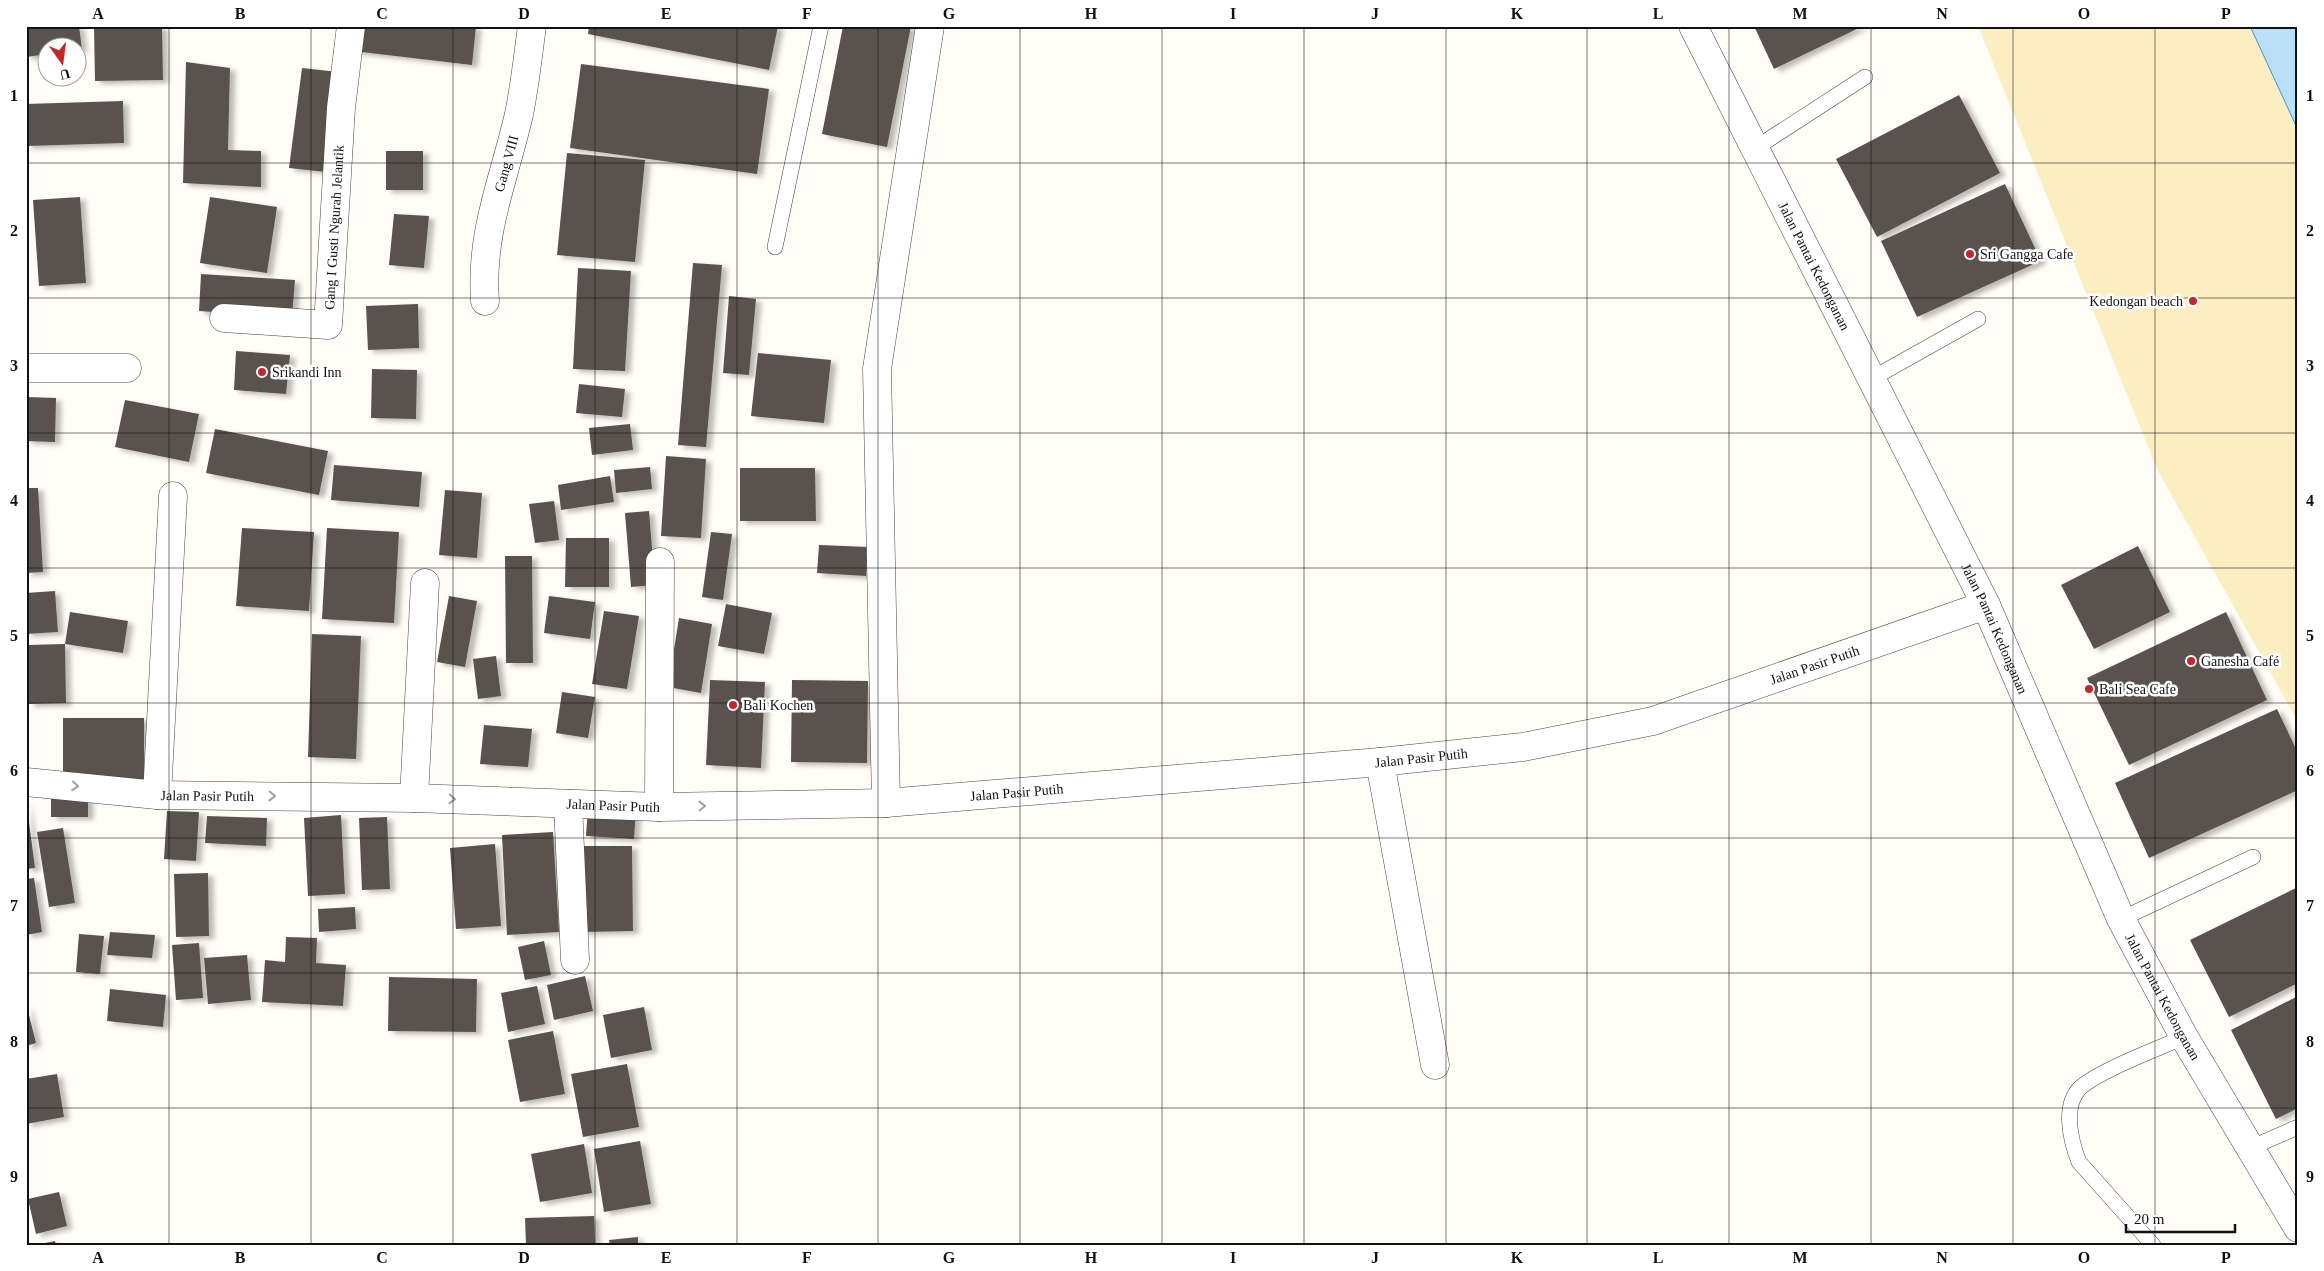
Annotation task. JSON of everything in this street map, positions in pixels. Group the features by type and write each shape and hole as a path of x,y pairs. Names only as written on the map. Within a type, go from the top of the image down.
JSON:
{"street":[{"name":"Gang I Gusti Ngurah Jelantik","path":"224,318 328,325 341,108 351,26"},
{"name":"Gang VIII","path":"485,302 483,272 486,239 519,113 532,26"},
{"path":"886,803 877,369 930,26"},
{"name":"Jalan Pantai Kedonganan","path":"1693,26 1986,605 2121,920 2184,1037 2298,1228"},
{"path":"26,368 127,368"},
{"path":"158,795 173,496"},
{"path":"659,806 660,562"},
{"path":"414,798 425,583"},
{"name":"Jalan Pasir Putih","path":"26,782 158,795 414,798 659,806 886,803 1380,762 1523,747 1652,721 1986,605"},
{"path":"1380,762 1434,1065"},
{"path":"568,804 575,960"}],"lane":[{"path":"775,247 821,26"},
{"path":"1754,149 1866,78"},
{"path":"1871,379 1978,319"},
{"path":"2121,920 2253,857"},
{"path":"2154,1245 2079,1162 2073,1145 2070,1124 2072,1106 2079,1089 2100,1076 2184,1037"},
{"path":"2250,1148 2298,1127"}],"sand":[{"name":"Kedongan beach","path":"1978,26 2250,26 2298,130 2298,722 2158,471"}],"water":[{"path":"2250,26 2298,26 2298,130"}],"building":[{"path":"26,26 79,26 80,38 38,38 38,55 26,57"},
{"path":"94,26 162,26 163,80 95,81"},
{"path":"356,26 476,26 472,65 353,51"},
{"path":"589,26 778,26 769,70 588,34"},
{"path":"843,26 911,26 887,147 822,134"},
{"path":"1754,26 1863,26 1774,69"},
{"path":"186,62 230,68 228,150 261,151 261,187 183,183"},
{"path":"581,64 769,89 757,174 570,148"},
{"path":"302,68 338,72 326,172 289,168"},
{"path":"1959,95 2000,173 1877,237 1836,159"},
{"path":"123,101 124,143 26,146 26,104"},
{"path":"386,151 423,151 423,190 386,190"},
{"path":"567,153 645,160 635,262 557,255"},
{"path":"2005,184 2041,261 1917,317 1881,241"},
{"path":"80,197 86,283 39,286 33,200"},
{"path":"210,197 277,207 267,273 200,263"},
{"path":"394,214 429,216 424,268 389,265"},
{"path":"693,263 722,265 706,447 678,445"},
{"path":"578,268 631,271 625,371 573,369"},
{"path":"201,274 295,280 292,317 199,311"},
{"path":"729,296 756,299 749,375 723,373"},
{"path":"418,304 419,348 368,350 366,306"},
{"name":"Srikandi Inn","path":"236,351 290,355 286,394 234,390"},
{"path":"758,353 831,360 824,423 751,416"},
{"path":"372,369 417,370 416,419 371,418"},
{"path":"579,384 625,389 622,417 576,413"},
{"path":"26,397 56,398 55,442 26,441"},
{"path":"125,400 199,414 189,462 115,447"},
{"path":"630,424 633,450 592,455 589,428"},
{"path":"215,429 328,451 319,495 206,473"},
{"path":"666,456 706,459 701,538 661,536"},
{"path":"334,465 422,472 419,507 331,500"},
{"path":"650,467 652,489 616,493 614,470"},
{"path":"740,468 815,468 816,521 740,521"},
{"path":"610,476 614,502 561,510 558,485"},
{"path":"26,488 38,488 43,572 26,573"},
{"path":"445,490 482,493 477,558 439,555"},
{"path":"554,501 559,540 535,543 529,504"},
{"path":"649,511 655,585 631,587 625,513"},
{"path":"242,528 314,532 309,611 236,606"},
{"path":"327,528 399,532 394,623 322,619"},
{"path":"711,532 732,534 723,600 702,597"},
{"path":"566,538 609,538 609,587 565,587"},
{"path":"819,545 868,547 866,576 817,573"},
{"path":"2138,546 2170,612 2094,649 2061,585"},
{"path":"505,556 532,556 533,663 506,663"},
{"path":"55,591 58,632 26,634 26,593"},
{"path":"449,596 477,601 465,667 437,662"},
{"path":"549,596 595,602 590,639 544,633"},
{"path":"726,604 772,613 764,654 718,646"},
{"path":"604,611 639,616 627,689 592,684"},
{"path":"70,612 128,621 123,653 65,644"},
{"path":"2226,612 2267,700 2129,765 2087,678"},
{"path":"679,618 712,624 701,693 668,687"},
{"path":"312,634 361,636 356,759 308,757"},
{"path":"65,644 66,703 29,704 28,645"},
{"path":"496,656 501,696 478,699 473,659"},
{"path":"710,680 765,682 761,768 706,765"},
{"path":"792,680 868,681 867,763 791,762"},
{"path":"562,692 595,697 588,738 556,733"},
{"path":"2277,709 2298,753 2298,790 2149,858 2115,783"},
{"path":"63,718 144,718 144,779 63,779"},
{"path":"484,725 532,729 528,767 480,764"},
{"path":"51,794 88,794 88,817 51,817"},
{"path":"26,799 35,868 26,869"},
{"path":"588,807 636,810 634,839 586,836"},
{"path":"167,811 199,812 196,861 164,859"},
{"path":"341,815 345,894 308,896 304,818"},
{"path":"207,816 267,818 266,846 205,843"},
{"path":"387,817 390,889 362,890 359,818"},
{"path":"63,828 75,903 49,907 37,832"},
{"path":"553,832 559,932 507,935 502,835"},
{"path":"495,844 501,926 456,929 450,848"},
{"path":"581,846 632,846 633,931 582,932"},
{"path":"208,873 209,936 176,937 174,874"},
{"path":"34,878 42,932 26,935 26,879"},
{"path":"2298,887 2298,983 2229,1017 2190,940"},
{"path":"355,907 356,929 319,932 318,909"},
{"path":"110,932 155,935 152,958 107,955"},
{"path":"79,934 104,936 100,974 76,972"},
{"path":"286,937 317,938 316,963 346,965 343,1006 262,1002 265,960 285,962"},
{"path":"544,941 551,975 525,980 518,947"},
{"path":"199,943 203,998 176,1000 172,945"},
{"path":"247,955 251,1000 208,1004 204,958"},
{"path":"585,976 593,1011 554,1020 547,985"},
{"path":"389,977 477,979 476,1032 388,1031"},
{"path":"537,986 545,1024 508,1032 501,993"},
{"path":"110,989 166,995 163,1027 107,1021"},
{"path":"2298,996 2298,1108 2276,1119 2231,1030"},
{"path":"26,1003 36,1043 26,1046"},
{"path":"644,1007 652,1050 611,1058 603,1015"},
{"path":"553,1031 565,1094 520,1102 508,1040"},
{"path":"627,1064 639,1127 583,1137 571,1074"},
{"path":"57,1074 64,1117 26,1124 26,1079"},
{"path":"640,1141 651,1204 604,1212 594,1149"},
{"path":"584,1144 592,1193 540,1202 531,1154"},
{"path":"59,1192 67,1226 36,1234 28,1199"},
{"path":"594,1216 595,1245 526,1245 525,1218"},
{"path":"638,1237 638,1245 610,1245 609,1240"},
{"path":"55,1241 56,1245 40,1245 40,1244"}],"place":[{"name":"Sri Gangga Cafe","path":"1970,254"},
{"name":"Kedongan beach","path":"2193,301"},
{"name":"Srikandi Inn","path":"262,372"},
{"name":"Ganesha Café","path":"2191,661"},
{"name":"Bali Sea Cafe","path":"2089,689"},
{"name":"Bali Kochen","path":"733,705"}]}
